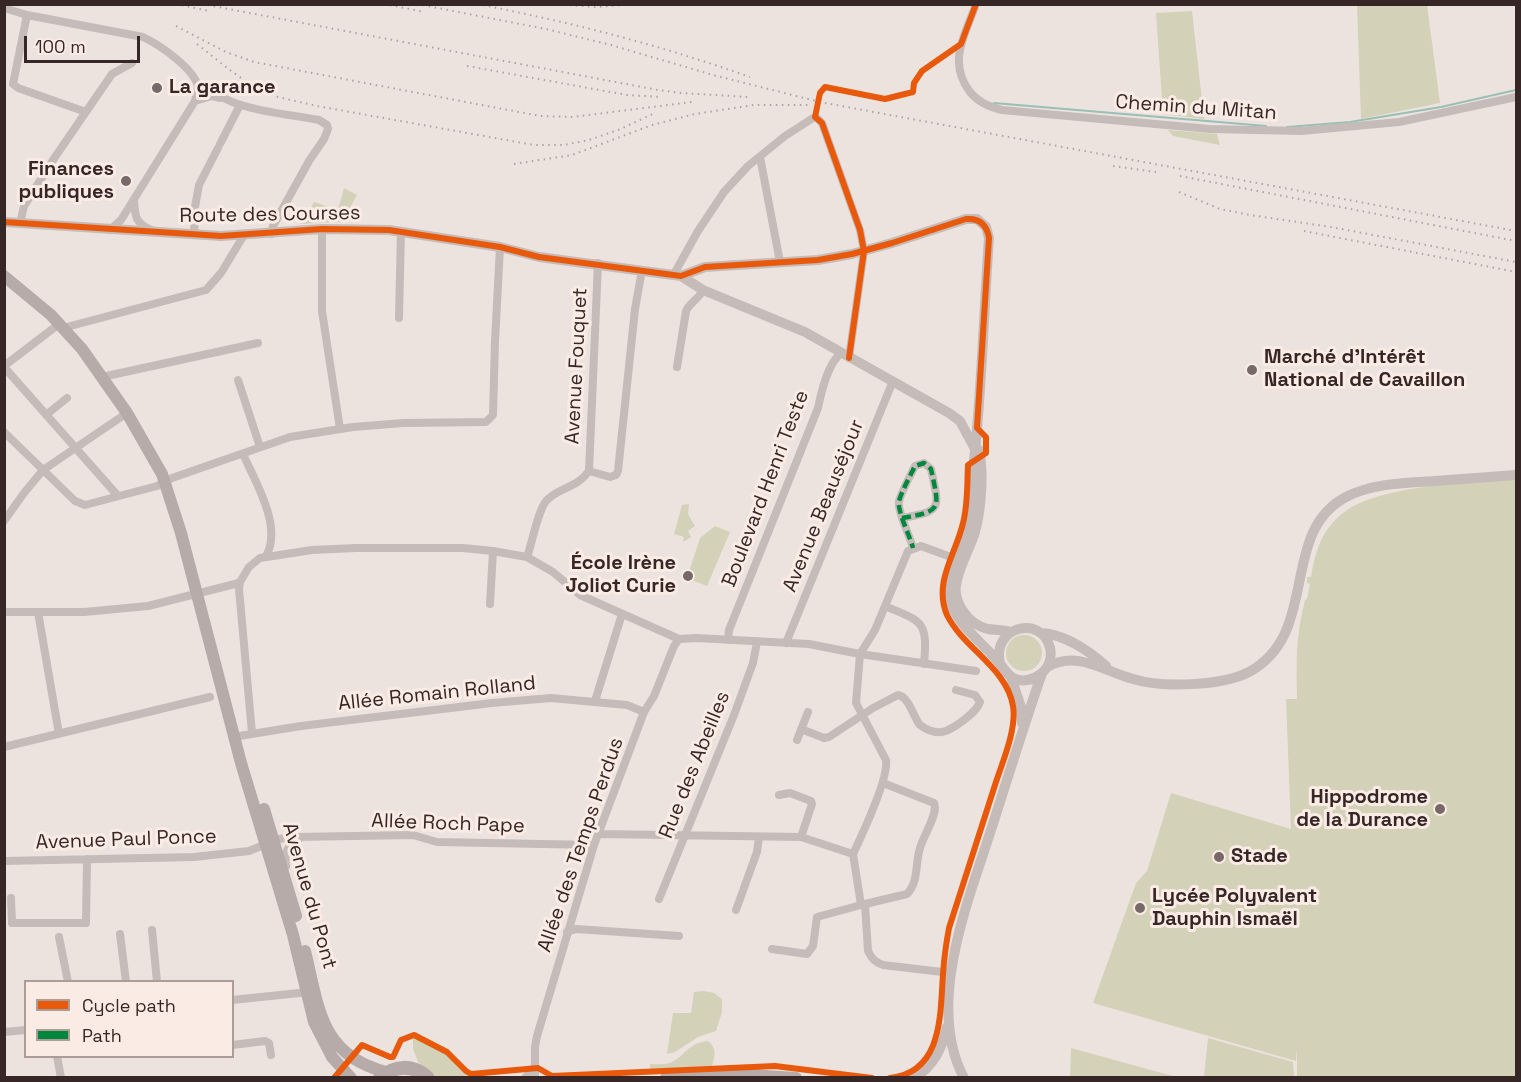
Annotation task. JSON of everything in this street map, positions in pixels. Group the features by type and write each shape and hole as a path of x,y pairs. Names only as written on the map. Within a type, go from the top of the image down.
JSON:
{"main road":[{"name":"Avenue du Pont","path":"4,276 61,326 102,377 157,462 181,533 236,736 270,842 288,888 307,993 340,1048 359,1063 383,1075"},
{"name":"Avenue du Pont","path":"270,842 274,872 293,935 314,1022 332,1057 351,1077"},
{"path":"383,1075 406,1067 417,1070 428,1077"},
{"path":"666,1077 734,1074 796,1077"}],"street":[{"name":"Chemin du Mitan","path":"976,4 959,54 960,75 973,96 982,103 1002,110 1210,129 1300,131 1399,122 1516,97"},
{"path":"4,8 27,15 143,37 157,45 194,75 198,86 195,101 121,220 110,230"},
{"path":"27,15 13,82 15,86 86,112"},
{"path":"20,224 24,206 112,74 132,63"},
{"path":"198,86 240,105 319,120 327,125 328,129 324,139 309,161 273,226 271,234"},
{"path":"195,101 212,96 223,98"},
{"path":"195,235 195,207 199,185 240,105"},
{"path":"678,275 698,231 724,192 748,166 785,136 815,117 822,123 860,230 864,251 846,356"},
{"path":"760,157 780,262"},
{"path":"129,231 129,216 133,201"},
{"path":"133,201 136,218 141,226 157,233"},
{"path":"678,275 705,267 818,260 864,251 966,219 977,219 986,227 988,238 978,423 970,514 948,583 948,595 952,607 967,629 1011,677 1022,707 1022,732"},
{"name":"Route des Courses","path":"4,222 195,235 271,234 351,228 401,231 500,247 539,257 678,275"},
{"path":"322,229 322,310 340,429"},
{"path":"399,318 401,231"},
{"path":"118,496 4,367 61,326 207,290 221,273 244,235"},
{"path":"4,432 80,504 85,505 158,486 290,437 403,423 486,422 494,415 500,247"},
{"name":"Avenue Fouquet","path":"589,471 598,263"},
{"path":"527,557 543,505 552,495 573,486 589,471 610,477 616,475 618,471 635,309 642,270"},
{"path":"677,366 686,311 688,305 696,300 699,288 695,278 698,270"},
{"path":"678,275 699,288 785,323 893,381 960,421 976,443 981,465 979,510 975,531 956,583 955,597"},
{"path":"102,377 258,343"},
{"name":"Boulevard Henri Teste","path":"728,640 729,630 818,408 821,393 834,360 846,356"},
{"path":"238,380 260,447"},
{"name":"Avenue Beauséjour","path":"786,643 893,381"},
{"path":"46,414 67,398"},
{"path":"4,521 24,492 44,470 127,413"},
{"path":"960,421 978,423"},
{"path":"243,454 270,520 271,543 266,556"},
{"path":"902,518 928,514 935,506 937,499 931,469 924,463 915,466 899,503 902,518 910,534 912,548"},
{"path":"1011,677 1027,680 1061,660 1069,659 1145,682 1192,684 1224,681 1250,671 1268,658 1284,637 1295,605 1309,540 1320,520 1336,504 1347,497 1380,486 1516,475"},
{"path":"951,972 876,962 868,951 863,904 853,854 883,783 887,767 886,760 862,716 856,697 860,654 875,630 905,555 912,548 927,547 959,561 952,585 955,597 963,610 977,624 987,629 1011,632"},
{"path":"252,733 240,582 249,567 266,556 289,555 312,550 463,548 527,557 553,572 580,595 679,639 833,647 860,654 976,671"},
{"path":"490,604 493,551"},
{"path":"4,612 84,612 148,606 240,582"},
{"path":"885,606 917,621 924,629 926,641 924,664"},
{"path":"38,612 59,734"},
{"path":"595,701 622,614"},
{"path":"1000,664 999,649 1005,636 1016,629 1029,628 1073,644 1088,652 1111,670"},
{"path":"964,1077 956,1062 949,1022 954,951 958,932 1022,732 1050,658 1047,640 1041,633"},
{"name":"Allée des Temps Perdus","path":"525,1077 535,1074 537,1036 594,845 644,712 654,696 679,639"},
{"name":"Rue des Abeilles","path":"659,898 753,663 757,642"},
{"path":"801,729 829,738 873,708 901,695 906,698 920,725 939,733 946,732 977,709 980,702 975,695 956,690"},
{"path":"4,747 210,697"},
{"name":"Allée Romain Rolland","path":"236,736 557,698 627,705 644,712"},
{"path":"797,740 808,712"},
{"path":"772,949 807,954 813,946 817,917 907,894 911,890 915,882 919,848 935,810 934,803 883,783"},
{"path":"779,795 790,794 811,801 801,837"},
{"path":"598,834 801,837 853,854"},
{"name":"Allée Roch Pape","path":"270,842 301,837 413,835 437,842 594,845"},
{"path":"288,888 286,852 293,841 301,837"},
{"path":"736,910 759,837"},
{"name":"Avenue Paul Ponce","path":"4,861 161,859 249,850 270,842"},
{"path":"249,850 264,857 274,872"},
{"path":"11,898 12,923 86,923 87,860"},
{"path":"567,932 576,929 679,936"},
{"path":"153,930 157,980"},
{"path":"120,934 126,980"},
{"path":"59,937 68,980"},
{"path":"234,1000 307,993"},
{"path":"920,1076 939,1053 949,1022"},
{"path":"4,1032 24,1030"},
{"path":"234,1045 265,1041 271,1055"},
{"path":"57,1058 61,1077"},
{"path":"952,1077 956,1062"}],"shaded area":[{"path":"1357,5 1427,5 1440,103 1361,119"},
{"path":"1192,11 1204,119 1163,114 1156,13"},
{"path":"1168,130 1217,134 1220,145 1173,136"},
{"path":"344,188 357,195 342,222 300,224 303,210 311,208 314,202 338,210"},
{"name":"Hippodrome de la Durance","path":"1516,479 1516,1077 1297,1077 1297,1048 1296,1061 1093,1003 1136,883 1147,871 1171,793 1291,829 1286,699 1297,699 1297,648 1302,612 1310,584 1307,583 1307,577 1311,577 1317,550 1330,526 1343,513 1379,496 1426,487"},
{"path":"689,504 688,514 695,526 688,531 691,537 683,541 684,537 674,534 682,505"},
{"path":"715,526 730,532 707,586 687,578 700,538"},
{"path":"1024,635 1036,641 1042,653 1036,665 1024,671 1012,665 1006,653 1012,641"},
{"path":"694,992 714,993 722,999 722,1012 716,1031 698,1037 675,1052 667,1054 673,1013 691,1013"},
{"path":"1208,1038 1293,1062 1294,1077 1204,1077"},
{"path":"413,1039 421,1039 436,1046 468,1076 479,1077 437,1077 418,1062 413,1049"},
{"path":"708,1041 713,1046 714,1052 712,1066 650,1069 650,1064 670,1063 695,1044"},
{"path":"1071,1048 1169,1075 1177,1077 1070,1077"}],"waterway":[{"path":"1287,127 1350,122 1441,107 1516,90"},
{"path":"994,103 1266,126"}],"railway":[{"path":"176,4 209,11"},
{"path":"202,4 658,90 749,97"},
{"path":"384,4 425,12"},
{"path":"417,4 546,29 820,102 1516,231"},
{"path":"477,4 615,35 750,77"},
{"path":"552,4 597,7 623,5"},
{"path":"176,26 226,52 254,62 540,116 573,117 692,102"},
{"path":"197,44 245,81 278,97 534,145 564,145 589,140 655,113"},
{"path":"467,66 627,95 662,97"},
{"path":"514,164 572,155 652,125 695,114 754,105 808,105"},
{"path":"1113,166 1156,172"},
{"path":"1180,176 1516,241"},
{"path":"1179,192 1220,209 1331,227 1516,262"},
{"path":"1304,231 1516,272"}],"marked path":[{"path":"902,518 916,515 925,513 932,510 935,505 936,492 931,469 924,463 915,466 899,501 899,505 902,517 904,524 913,548"}],"cycle path":[{"path":"849,358 864,251 860,230 822,123 815,117 820,93 825,87 885,99 913,92 914,83 922,71 961,44 976,4"},
{"path":"4,222 221,236 322,229 389,230 500,247 539,257 681,276 705,267 818,260 892,243 966,219 982,223 987,229 989,238 977,428 986,437 986,453 968,465 965,516 947,568 943,603 954,627 1002,680 1013,706 1013,725 949,928 939,1023 935,1039 920,1065 907,1073 890,1078"},
{"path":"334,1078 362,1045 393,1057 401,1040 414,1035 447,1052 471,1074 538,1068 552,1076 775,1066 872,1078"}],"place":[{"name":"La garance","path":"157,88"},
{"name":"Finances publiques","path":"126,181"},
{"name":"Marché d'Intérêt National de Cavaillon","path":"1252,370"},
{"name":"École Irène Joliot Curie","path":"688,576"},
{"name":"Hippodrome de la Durance","path":"1440,809"},
{"name":"Stade","path":"1219,857"},
{"name":"Lycée Polyvalent Dauphin Ismaël","path":"1140,908"}]}
